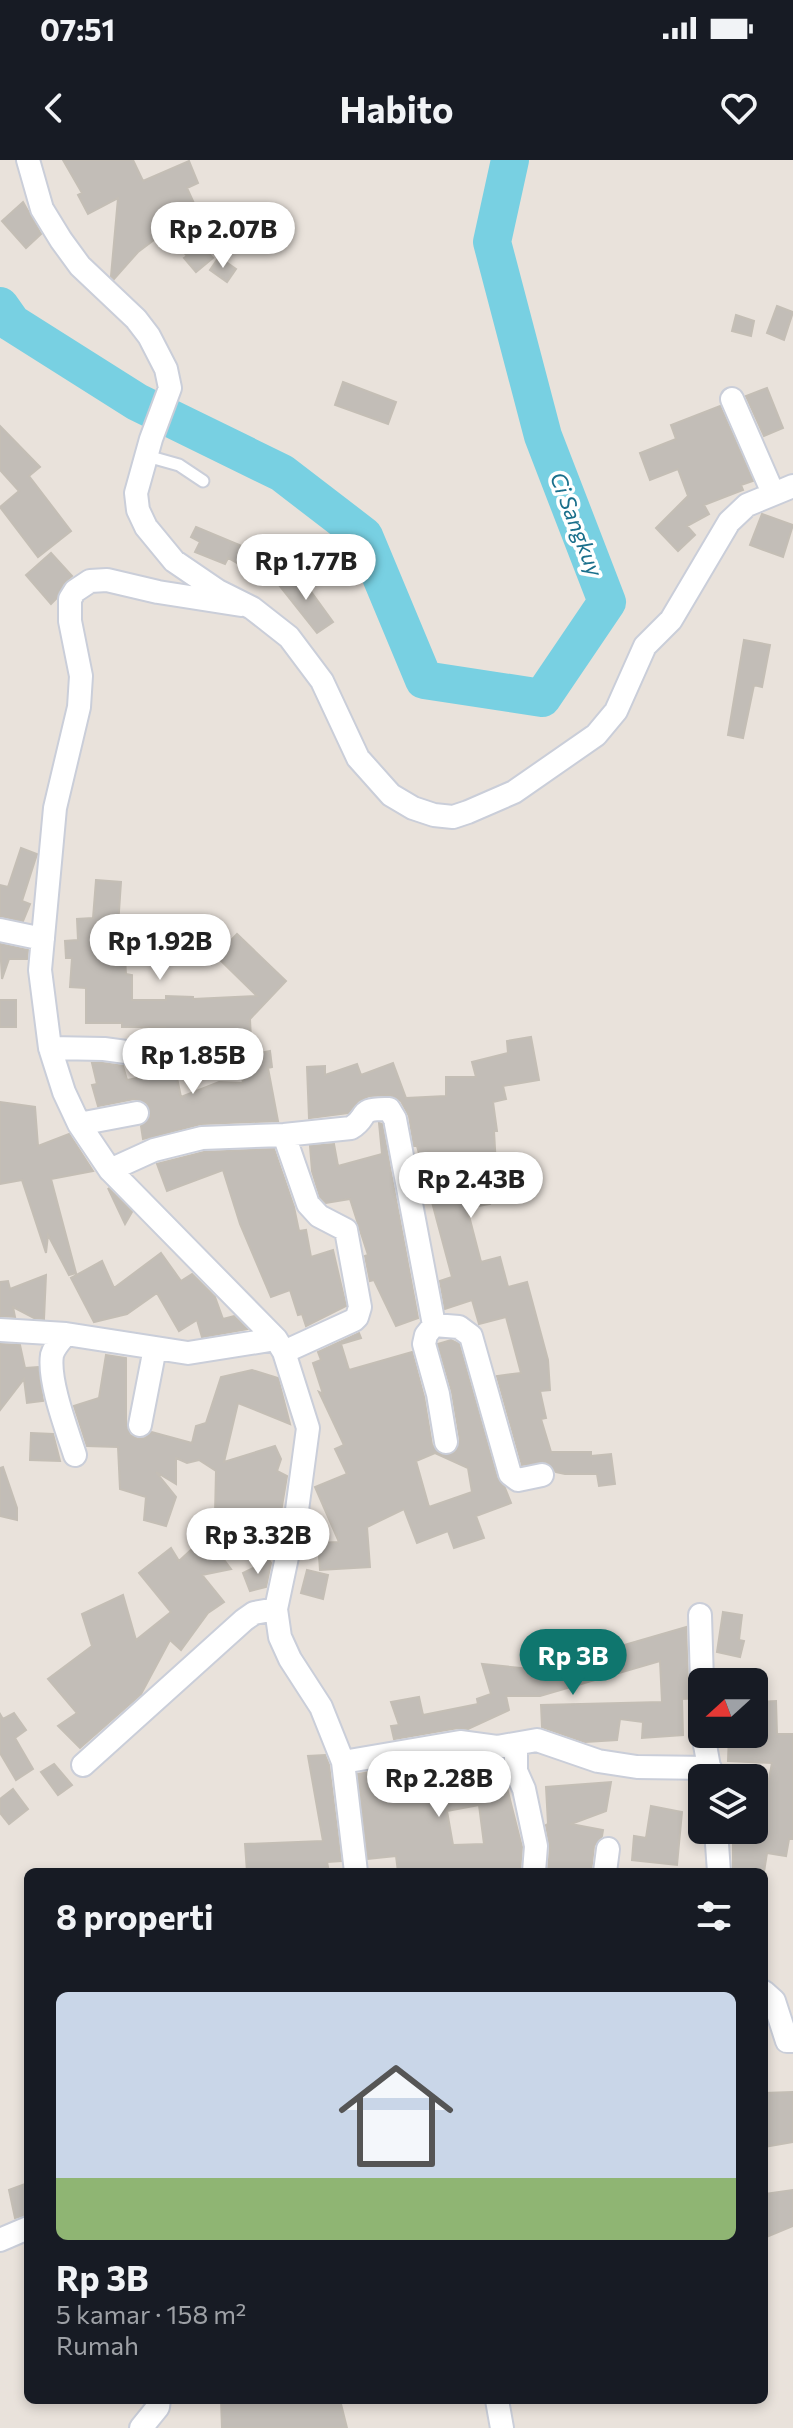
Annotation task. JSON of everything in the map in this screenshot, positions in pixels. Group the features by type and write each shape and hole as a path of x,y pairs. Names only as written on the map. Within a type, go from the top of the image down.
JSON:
{"street":[{"path":"28,160 42,209 80,266 136,319 149,336 166,369 170,388 136,493 138,510 146,527 174,561 241,605"},
{"path":"356,1868 343,1762 321,1707 290,1659 280,1637 276,1609 297,1510 308,1436 305,1412 280,1345 110,1170 79,1124 64,1092 50,1048 40,970 55,808 79,707 81,676 70,621 70,599 75,591 90,581 107,580 252,608 289,637 322,681 358,758 373,778 391,795 413,808 453,817 514,792 582,747 607,725 625,694 645,646 671,620 729,522 747,505 783,490 732,399"},
{"path":"0,930 43,939"},
{"path":"50,1048 104,1049 214,1064"},
{"path":"110,1170 154,1150 202,1138 284,1135 351,1128 358,1124 361,1114 366,1111 390,1110 395,1119 434,1325 426,1335 424,1344 438,1394 446,1442"},
{"path":"79,1124 137,1113"},
{"path":"0,1330 66,1334 188,1353 280,1345 354,1320 360,1307 346,1230 319,1216 308,1204 284,1135"},
{"path":"434,1325 464,1328 471,1336 510,1474 518,1480 542,1475"},
{"path":"66,1334 54,1349 52,1360 59,1405 75,1455"},
{"path":"140,1425 155,1348"},
{"path":"83,1765 244,1620 254,1613 276,1609"},
{"path":"700,1615 702,1668"},
{"path":"343,1762 460,1742 497,1747 537,1740 598,1761 688,1771"},
{"path":"516,1744 516,1771 524,1789 536,1846 534,1868"},
{"path":"717,1844 719,1868"},
{"path":"768,1996 774,2001 790,2041 793,2064"},
{"path":"0,2240 24,2230"},
{"path":"141,2428 158,2404"},
{"path":"498,2404 502,2428"}],"lane":[{"path":"149,448 203,481"}],"building":[{"path":"63,160 133,160 143,181 189,161 198,183 187,188 198,212 180,221 213,258 196,272 166,231 138,252 114,279 111,276 118,198 88,214 78,195 82,193"},
{"path":"23,202 41,234 26,248 2,221"},
{"path":"219,257 236,269 227,282 210,270"},
{"path":"777,306 793,312 784,340 767,333"},
{"path":"736,315 754,321 751,336 732,331"},
{"path":"343,382 396,402 388,424 335,405"},
{"path":"767,388 783,428 764,436 746,396"},
{"path":"720,406 753,481 741,485 743,490 704,505 709,514 687,526 695,535 678,551 656,528 688,496 678,469 650,480 640,453 676,439 671,425"},
{"path":"0,426 40,467 29,476 71,531 38,557 0,507 19,491 0,470"},
{"path":"762,514 793,525 783,557 750,545"},
{"path":"196,527 244,547 247,542 263,550 251,571 228,558 225,564 195,552 200,542 191,537"},
{"path":"51,553 72,576 51,604 26,575"},
{"path":"291,571 304,582 333,622 317,633 279,585"},
{"path":"744,640 770,645 762,687 754,685 743,738 728,735"},
{"path":"21,848 37,854 22,901 30,904 23,921 0,916 0,885 8,887"},
{"path":"96,880 121,882 118,926 123,926 126,974 132,975 132,1000 166,1000 166,996 193,999 257,996 216,956 237,934 286,981 250,1019 251,1040 165,1038 165,1027 86,1023 86,988 70,987 72,958 66,958 65,941 78,940 77,919 93,918"},
{"path":"0,944 28,950 27,959 9,959 2,979"},
{"path":"0,1000 16,1000 16,1027 0,1027"},
{"path":"531,1037 539,1080 503,1086 506,1099 493,1102 497,1131 494,1131 496,1166 483,1167 490,1204 467,1208 481,1262 500,1257 508,1287 527,1282 548,1360 550,1390 540,1391 546,1418 541,1419 551,1452 591,1452 591,1456 611,1454 615,1484 599,1486 597,1474 556,1472 546,1462 522,1465 497,1376 521,1373 506,1317 479,1324 472,1300 445,1309 440,1281 452,1277 417,1146 414,1146 409,1116 401,1101 390,1095 369,1096 358,1101 348,1113 309,1118 307,1067 325,1066 325,1075 357,1064 361,1075 393,1063 406,1098 446,1096 446,1077 476,1077 472,1062 508,1053 507,1041"},
{"path":"270,1051 272,1067 268,1068 278,1121 201,1124 143,1139 141,1126 150,1117 147,1103 134,1099 98,1106 92,1085 97,1084 92,1063 103,1063 123,1066 127,1080 176,1073 181,1097 219,1082 243,1083 241,1071 225,1073 227,1060"},
{"path":"0,1102 35,1107 38,1146 69,1134 93,1171 51,1179 76,1273 69,1275 48,1235 46,1253 22,1180 0,1184"},
{"path":"379,1123 382,1124 418,1318 396,1326 374,1280 370,1281 365,1256 368,1255 350,1199 326,1203 320,1197 312,1171 310,1146 334,1144 338,1166 382,1154"},
{"path":"274,1149 299,1231 306,1230 311,1257 333,1250 346,1306 306,1326 302,1314 298,1315 290,1290 271,1297 240,1224 223,1170 167,1191 157,1164 204,1152"},
{"path":"108,1188 132,1212 125,1224"},
{"path":"161,1253 181,1281 192,1274 215,1297 223,1319 234,1316 247,1329 202,1337 197,1320 179,1331 157,1293 127,1314 94,1322 71,1278 102,1261 114,1288"},
{"path":"46,1275 44,1319 34,1318 13,1307 15,1317 0,1316 0,1282 8,1281 10,1289"},
{"path":"359,1333 361,1338 341,1344 349,1370 412,1352 432,1445 442,1455 455,1452 460,1440 452,1392 438,1344 451,1340 459,1344 497,1478 511,1503 476,1516 484,1538 454,1548 448,1531 417,1543 404,1509 367,1527 370,1567 320,1570 318,1543 339,1542 315,1487 347,1474 335,1449 344,1445 319,1392 323,1394 313,1363 321,1360 318,1352","holes":["435,1453 468,1468 472,1492 429,1507 416,1461"]},
{"path":"0,1344 20,1345 25,1368 38,1367 43,1401 27,1403 24,1379 0,1410"},
{"path":"106,1355 126,1358 126,1424 130,1435 138,1439 152,1432 192,1443 196,1426 206,1423 221,1377 252,1370 278,1378 290,1424 238,1403 224,1462 275,1446 281,1459 277,1471 287,1476 278,1530 220,1518 215,1514 216,1471 199,1460 187,1463 176,1458 176,1484 156,1472 176,1497 166,1526 144,1520 146,1497 120,1489 118,1447 87,1446 74,1406 99,1398"},
{"path":"31,1433 53,1434 60,1461 30,1460"},
{"path":"3,1467 17,1508 17,1520 0,1516 0,1468"},
{"path":"206,1536 231,1569 202,1575 224,1602 208,1613 181,1650 170,1640 141,1694 80,1748 58,1726 77,1713 48,1679 92,1646 82,1614 123,1595 136,1640 171,1612 139,1573 171,1548 179,1561"},
{"path":"269,1560 266,1587 250,1591 243,1573"},
{"path":"307,1570 328,1575 323,1599 301,1593"},
{"path":"723,1612 742,1615 739,1640 744,1641 740,1657 717,1652"},
{"path":"686,1627 688,1699 682,1699 683,1735 642,1738 643,1722 620,1719 617,1740 585,1742 542,1727 541,1705 662,1702 660,1661 540,1696 506,1696 509,1710 468,1729 394,1739 391,1726 399,1725 391,1702 419,1697 423,1715 478,1704 477,1699 491,1694 482,1664 531,1669 531,1675 578,1678 577,1669 624,1656 621,1646"},
{"path":"768,1701 776,1701 777,1734 793,1734 793,1839 789,1839 786,1856 767,1853 765,1868 733,1868 733,1844 768,1844 768,1784 772,1763 728,1761 728,1748 768,1748"},
{"path":"14,1713 26,1730 15,1738 33,1769 16,1780 0,1753 0,1714 3,1719"},
{"path":"325,1755 329,1765 341,1861 327,1862 328,1868 247,1868 245,1844 323,1841 308,1756"},
{"path":"459,1756 462,1772 482,1769 485,1787 506,1784 522,1847 520,1868 398,1868 396,1856 368,1859 358,1774","holes":["479,1805 484,1844 453,1845 447,1811"]},
{"path":"54,1764 72,1785 58,1795 41,1772"},
{"path":"611,1782 606,1811 571,1824 603,1830 594,1846 591,1868 548,1868 546,1787"},
{"path":"13,1789 28,1809 9,1824 0,1813 0,1799"},
{"path":"651,1806 682,1812 677,1865 632,1860 634,1836 646,1838"},
{"path":"793,2092 793,2142 768,2146 768,2093"},
{"path":"24,2184 24,2215 15,2218 9,2190"},
{"path":"793,2190 793,2226 768,2236 768,2193"},
{"path":"221,2404 341,2404 347,2428 222,2428"}],"waterway":[{"name":"Ci Sangkuy","path":"0,306 12,323 137,402 282,473 364,536 424,680 542,698 607,602 543,436 492,242 510,160"}]}
